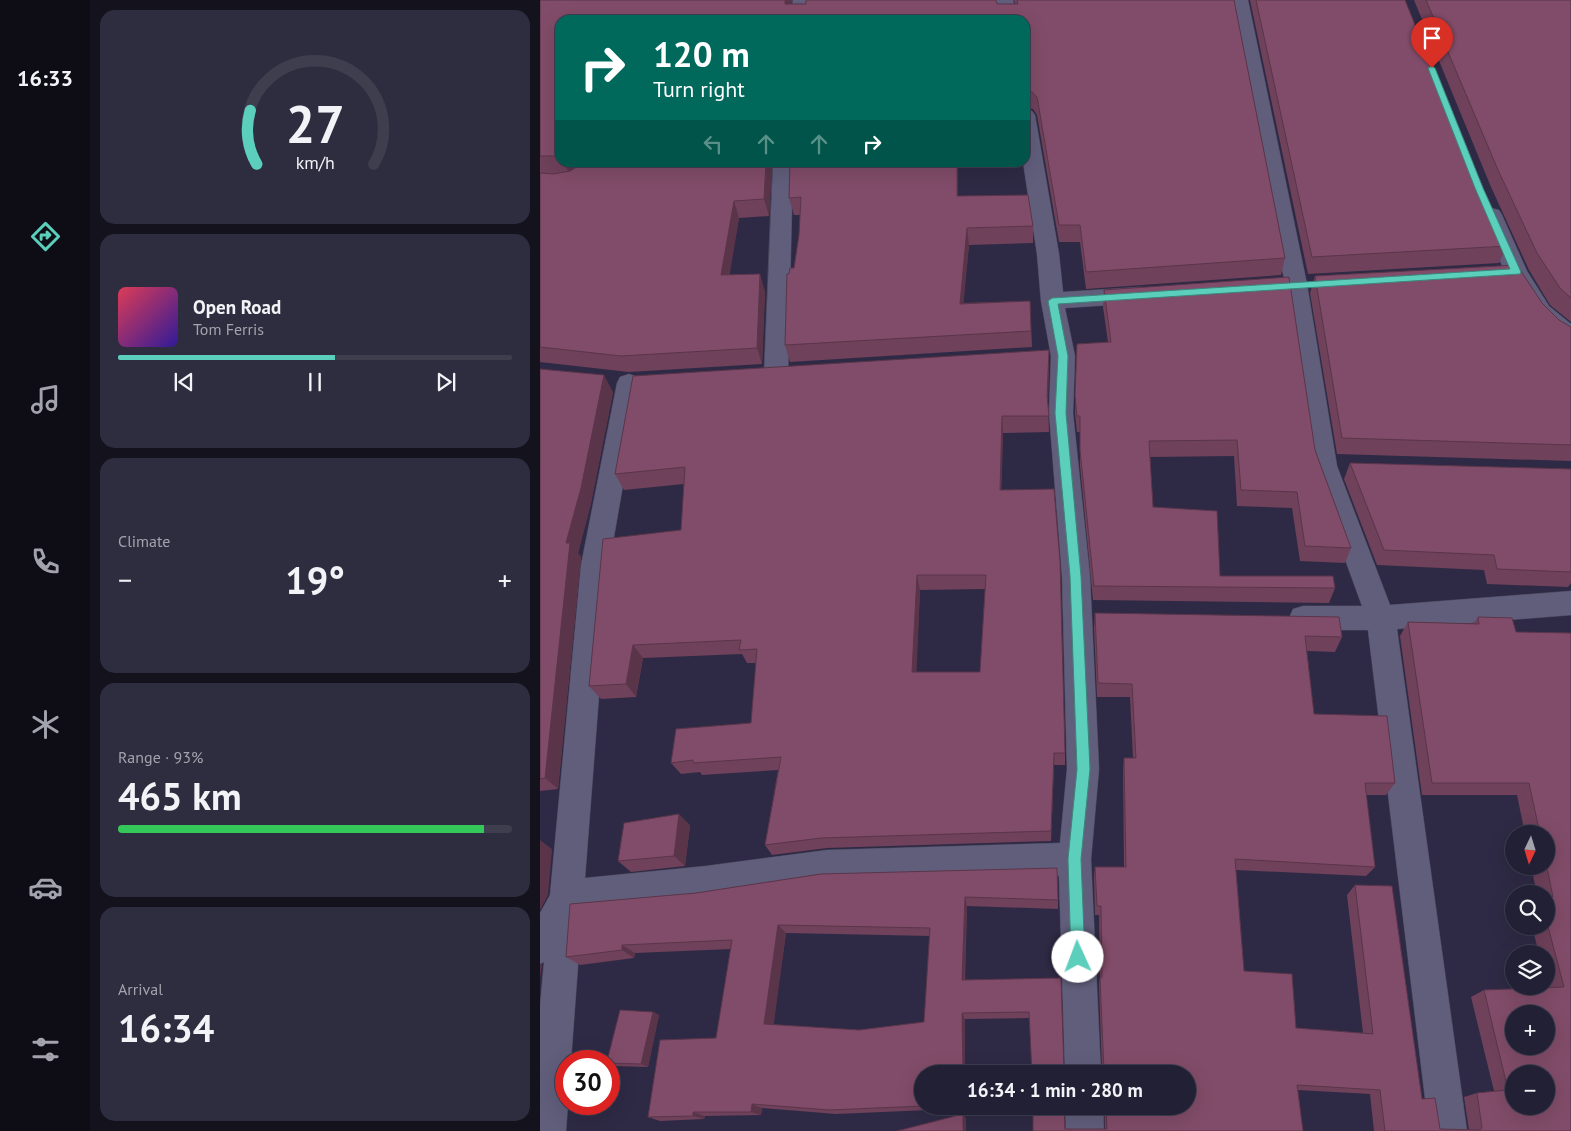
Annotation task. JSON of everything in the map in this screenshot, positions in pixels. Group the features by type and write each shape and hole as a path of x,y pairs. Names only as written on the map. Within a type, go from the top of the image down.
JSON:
{"street":[{"path":"800,15 802,0"},
{"path":"1004,0 1007,15"},
{"path":"1240,0 1296,284 1324,466 1381,618 1448,1131"},
{"path":"1030,149 1048,254 1052,301 1053,357 1076,576 1083,769 1075,859 1083,1065"},
{"path":"776,375 784,167"},
{"path":"1483,197 1507,272 1541,312 1571,337"},
{"path":"1052,301 1159,294"},
{"path":"547,1131 595,564 630,382"},
{"path":"1324,466 1354,467"},
{"path":"1282,618 1381,618 1571,603"},
{"path":"1077,614 1106,615"},
{"path":"568,896 706,883 827,866 1075,859"},
{"path":"540,946 568,896"},
{"path":"1084,1115 1085,1131"}],"building":[{"path":"540,0 785,0 785,4 806,4 806,0 996,0 997,4 1018,4 1017,0 1234,0 1285,258 1086,272 1080,225 1059,225 1037,97 1030,91 1030,15 555,15 555,156 540,156"},
{"path":"1256,0 1405,0 1474,171 1507,246 1312,257"},
{"path":"1426,0 1571,0 1571,298 1560,288 1537,253 1498,170"},
{"path":"577,167 766,167 764,199 734,201 721,275 760,274 757,348 621,356 540,347 540,173 553,174 570,171"},
{"path":"790,167 957,167 957,196 1028,195 1033,226 967,228 960,304 1030,301 1031,331 785,345 787,274 789,274 790,268 794,268 799,235 801,197 789,198"},
{"path":"1517,265 1542,303 1559,320 1571,327 1571,445 1342,438 1315,276"},
{"path":"1289,277 1315,450 1351,548 1305,546 1297,492 1241,490 1237,440 1149,441 1153,507 1217,511 1220,576 1333,576 1335,588 1094,586 1080,450 1080,416 1077,416 1075,396 1077,344 1111,342 1104,290"},
{"path":"1049,350 1047,396 1049,416 1002,416 1000,490 1054,489 1060,561 1065,753 1054,753 1051,831 821,838 765,845 781,757 693,763 693,760 671,763 676,729 751,723 757,649 739,650 741,640 633,645 626,684 589,686 603,539 681,530 685,467 615,474 633,376","holes":["917,575 986,575 980,672 912,672"]},
{"path":"540,369 604,375 581,488 566,543 570,543 545,778 540,779"},
{"path":"1350,463 1571,469 1571,572 1497,569 1494,555 1384,550"},
{"path":"1095,613 1339,617 1342,637 1305,636 1314,714 1387,716 1395,783 1365,783 1375,867 1235,859 1244,971 1292,974 1296,1028 1373,1034 1355,885 1392,886 1422,1099 1435,1098 1440,1129 1480,1130 1482,1128 1477,1093 1505,1090 1505,1115 1555,1115 1555,1065 1505,1065 1505,1078 1484,990 1505,989 1505,995 1555,995 1555,987 1564,987 1555,953 1555,945 1553,945 1550,935 1555,935 1555,885 1551,885 1548,875 1555,875 1555,825 1538,825 1529,783 1432,783 1408,622 1479,624 1478,617 1512,618 1516,632 1571,633 1571,1131 1385,1131 1380,1090 1297,1085 1303,1131 1033,1131 1033,1115 1064,1115 1065,1129 1107,1129 1106,1115 1196,1115 1196,1065 1104,1065 1100,978 1102,977 1101,906 1097,906 1095,867 1126,867 1124,758 1136,758 1132,684 1098,683"},
{"path":"679,814 674,856 618,861 624,823"},
{"path":"1057,868 1058,900 965,897 962,980 1061,978 1064,1065 1032,1065 1029,1012 962,1013 963,1065 914,1065 914,1106 829,1110 752,1104 751,1112 693,1112 693,1116 648,1117 660,1040 716,1038 732,940 622,945 622,950 566,957 570,904 696,893 821,874","holes":["778,925 930,928 924,1022 859,1030 764,1024"]},
{"path":"620,1010 653,1012 641,1064 620,1063 620,1050 610,1050"},
{"path":"959,1115 963,1115 963,1131 897,1131"}],"route":[{"path":"1078,957 1075,859 1083,769 1076,576 1060,413 1063,356 1052,301 1296,284 1516,272 1479,188 1432,68"}]}
